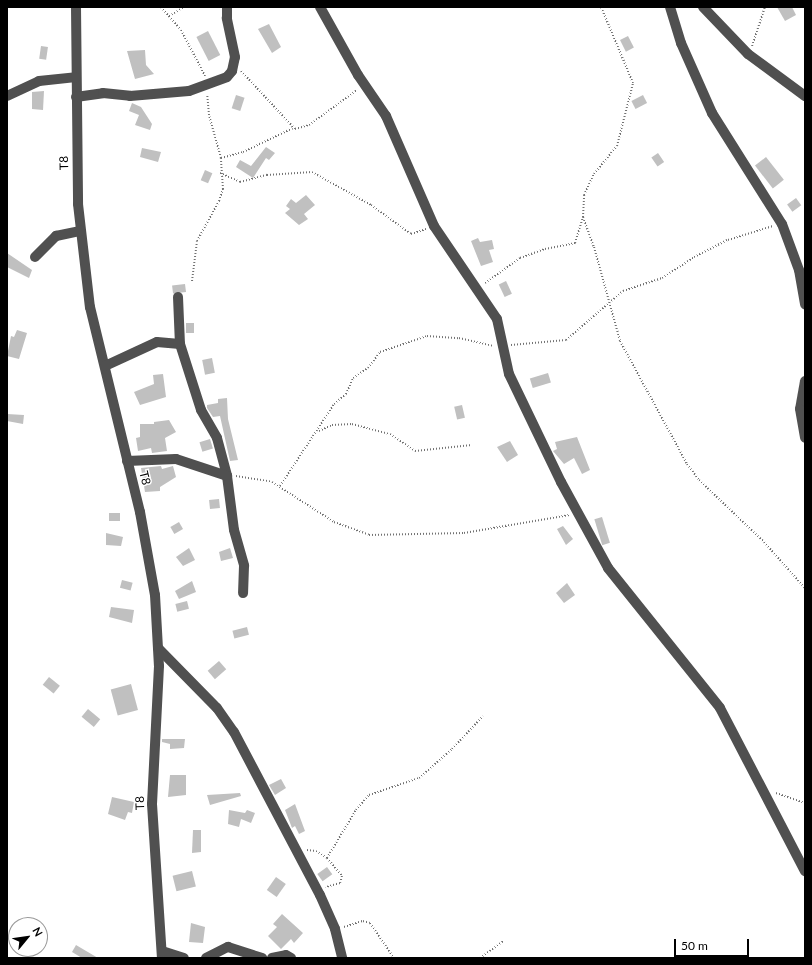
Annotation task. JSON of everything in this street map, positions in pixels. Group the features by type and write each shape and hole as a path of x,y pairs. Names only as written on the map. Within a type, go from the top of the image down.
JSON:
{"street":[{"name":"T8","path":"76,7 76,97 80,231 90,307 127,462 155,595 158,648 152,787 162,954"},
{"path":"76,97 103,93 124,96 168,93 208,87 227,77 234,66 227,7"},
{"path":"320,7 365,86 392,127 434,226 497,319 509,374 578,514 608,568 720,708 805,871"},
{"path":"670,7 682,43 712,113 782,224 799,270 805,304"},
{"path":"703,7 748,54 805,96"},
{"path":"7,96 39,81 76,77"},
{"path":"35,257 53,238 64,232 80,231"},
{"path":"178,297 180,344 202,410 217,438 227,476 234,530 244,566 243,593"},
{"path":"104,366 157,342 180,344"},
{"path":"805,381 800,409 805,438"},
{"path":"127,462 176,459 227,476"},
{"path":"158,648 226,718 298,856 318,891 335,929 342,958"},
{"path":"206,958 228,947 262,958"},
{"path":"162,954 184,958"},
{"path":"272,958 286,955 291,958"}],"path":[{"path":"161,7 195,53 208,87 207,106 221,158 220,173 222,193 196,241 192,281"},
{"path":"169,16 184,7"},
{"path":"477,289 520,258 545,249 573,245 583,217 584,195 594,174 617,146 633,89 628,70 601,7"},
{"path":"748,54 765,7"},
{"path":"234,66 256,84 293,128"},
{"path":"221,158 243,152 293,128 309,126 365,86"},
{"path":"220,173 240,182 267,175 312,172 371,205 411,234 434,226"},
{"path":"583,217 594,247 608,304 626,355 687,464 699,480 764,542 805,588"},
{"path":"280,486 318,432 334,404 348,392 353,378 386,349 427,336 504,346 566,340 623,291 657,281 728,240 782,224"},
{"path":"318,432 332,425 352,424 390,434 415,451 472,445"},
{"path":"227,476 257,478 280,486 346,528 378,536 464,533 578,514"},
{"path":"327,858 356,810 369,795 419,778 452,749 483,716"},
{"path":"763,788 805,803"},
{"path":"298,856 311,850 327,858 343,879 337,885 318,891"},
{"path":"335,929 363,921 370,923 394,958"},
{"path":"480,958 503,941"}],"building":[{"path":"777,7 792,7 796,15 785,21"},
{"path":"269,24 281,47 272,53 258,29"},
{"path":"208,31 220,55 209,61 196,37"},
{"path":"628,36 634,48 626,52 620,40"},
{"path":"41,46 48,47 46,60 39,59"},
{"path":"145,50 146,65 154,74 135,79 127,51"},
{"path":"44,91 43,110 32,109 32,92"},
{"path":"236,95 245,98 240,111 232,108"},
{"path":"643,95 647,103 636,109 631,101"},
{"path":"132,103 141,107 152,124 150,130 135,125 139,115 129,111"},
{"path":"266,147 275,153 269,160 266,158 253,178 236,167 240,160 251,166"},
{"path":"142,148 161,152 158,162 140,157"},
{"path":"658,153 664,162 658,167 651,157"},
{"path":"766,157 784,180 773,188 755,166"},
{"path":"205,170 212,173 208,183 201,180"},
{"path":"306,195 315,205 304,214 308,219 299,225 285,213 290,209 286,206 291,199 296,203"},
{"path":"796,198 801,205 792,212 787,204"},
{"path":"478,238 480,242 492,240 494,249 489,250 493,262 481,266 471,241"},
{"path":"7,253 32,270 29,278 7,267"},
{"path":"506,281 512,294 505,297 499,284"},
{"path":"185,284 186,292 173,294 172,286"},
{"path":"186,323 194,323 194,333 186,333"},
{"path":"17,330 27,333 19,359 7,356 11,336 14,337"},
{"path":"212,358 215,373 205,375 202,360"},
{"path":"548,373 551,383 533,388 530,379"},
{"path":"163,374 166,397 140,405 134,392 154,384 153,375"},
{"path":"227,398 228,419 238,460 230,461 220,416 213,417 207,408 207,405 218,403 218,399"},
{"path":"462,405 465,418 457,419 454,407"},
{"path":"7,414 24,415 23,424 7,421"},
{"path":"169,420 176,432 165,438 167,451 152,453 151,448 138,451 136,438 140,437 140,424 154,424 154,422"},
{"path":"577,437 590,470 582,474 574,458 564,464 553,451 557,449 555,442"},
{"path":"210,439 213,449 202,452 199,442"},
{"path":"510,441 518,455 507,462 497,447"},
{"path":"161,466 162,469 173,466 176,477 160,487 160,491 145,492 141,468"},
{"path":"219,499 220,508 210,509 209,500"},
{"path":"109,513 120,513 120,521 109,521"},
{"path":"602,517 610,543 602,545 594,519"},
{"path":"179,522 183,529 174,534 170,527"},
{"path":"563,526 573,539 566,545 557,529"},
{"path":"106,533 123,537 121,546 106,545"},
{"path":"189,548 195,560 183,566 176,557"},
{"path":"230,548 233,558 221,561 219,552"},
{"path":"122,580 133,583 131,591 120,588"},
{"path":"192,581 196,592 179,599 175,591"},
{"path":"567,583 575,595 564,603 556,593"},
{"path":"187,601 189,609 177,612 175,604"},
{"path":"111,607 134,610 132,623 109,617"},
{"path":"247,627 249,635 234,638 232,631"},
{"path":"219,661 226,669 215,679 208,671"},
{"path":"49,677 60,686 54,694 43,685"},
{"path":"131,684 138,710 118,716 111,689"},
{"path":"88,709 100,719 94,727 82,717"},
{"path":"162,739 185,739 184,748 170,749 170,744 162,742"},
{"path":"170,775 186,775 186,795 168,797"},
{"path":"281,779 286,788 275,795 269,785"},
{"path":"240,793 241,796 210,805 207,795"},
{"path":"112,797 134,802 132,813 128,812 125,820 108,814"},
{"path":"295,804 305,831 299,834 295,826 292,828 285,810"},
{"path":"229,810 245,813 247,810 255,813 251,823 241,819 239,827 228,824"},
{"path":"193,830 201,830 201,852 192,853"},
{"path":"327,867 332,874 323,881 317,874"},
{"path":"192,871 196,887 176,891 173,876"},
{"path":"276,877 286,884 277,897 267,890"},
{"path":"282,914 303,933 294,943 291,939 281,949 268,936 277,927 273,924"},
{"path":"191,923 205,927 203,943 189,942"},
{"path":"76,945 98,958 82,958 72,952"}]}
